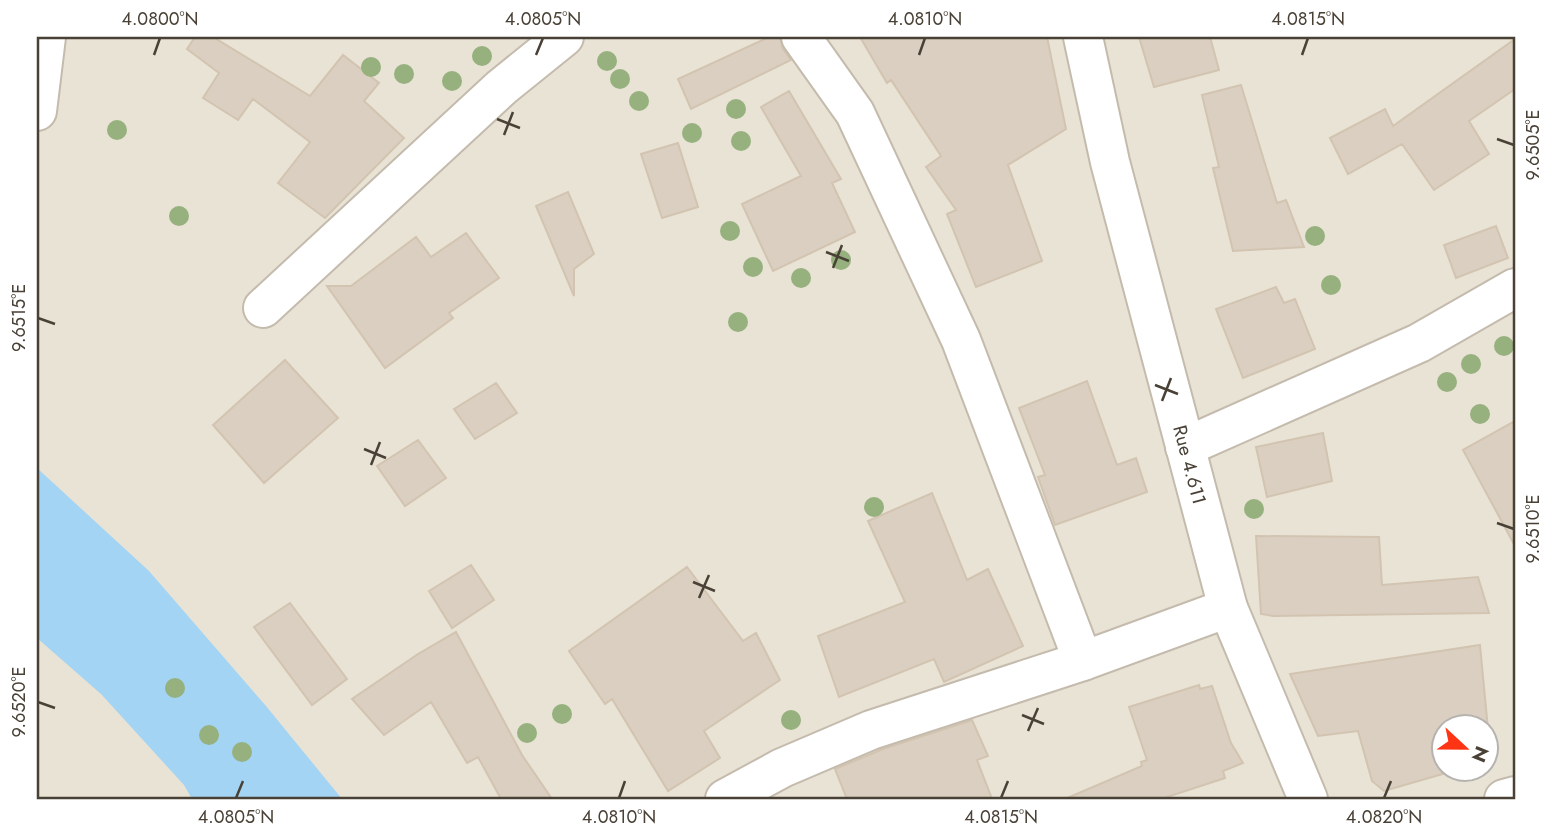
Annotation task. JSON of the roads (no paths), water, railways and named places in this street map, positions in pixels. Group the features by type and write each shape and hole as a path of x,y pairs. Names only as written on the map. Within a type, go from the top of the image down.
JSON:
{"street":[{"path":"37,111 46,37"},
{"path":"263,308 502,87 564,37"},
{"path":"801,37 855,113 961,340 1083,661"},
{"name":"Rue 4.611","path":"1083,37 1110,162 1228,608 1308,799"},
{"path":"1185,447 1419,343 1515,288"},
{"path":"725,799 782,768 871,730 1083,661 1228,608"},
{"path":"1504,799 1515,796"}],"water":[{"path":"37,468 149,571 342,799 192,799 184,785 101,694 37,638"}]}
